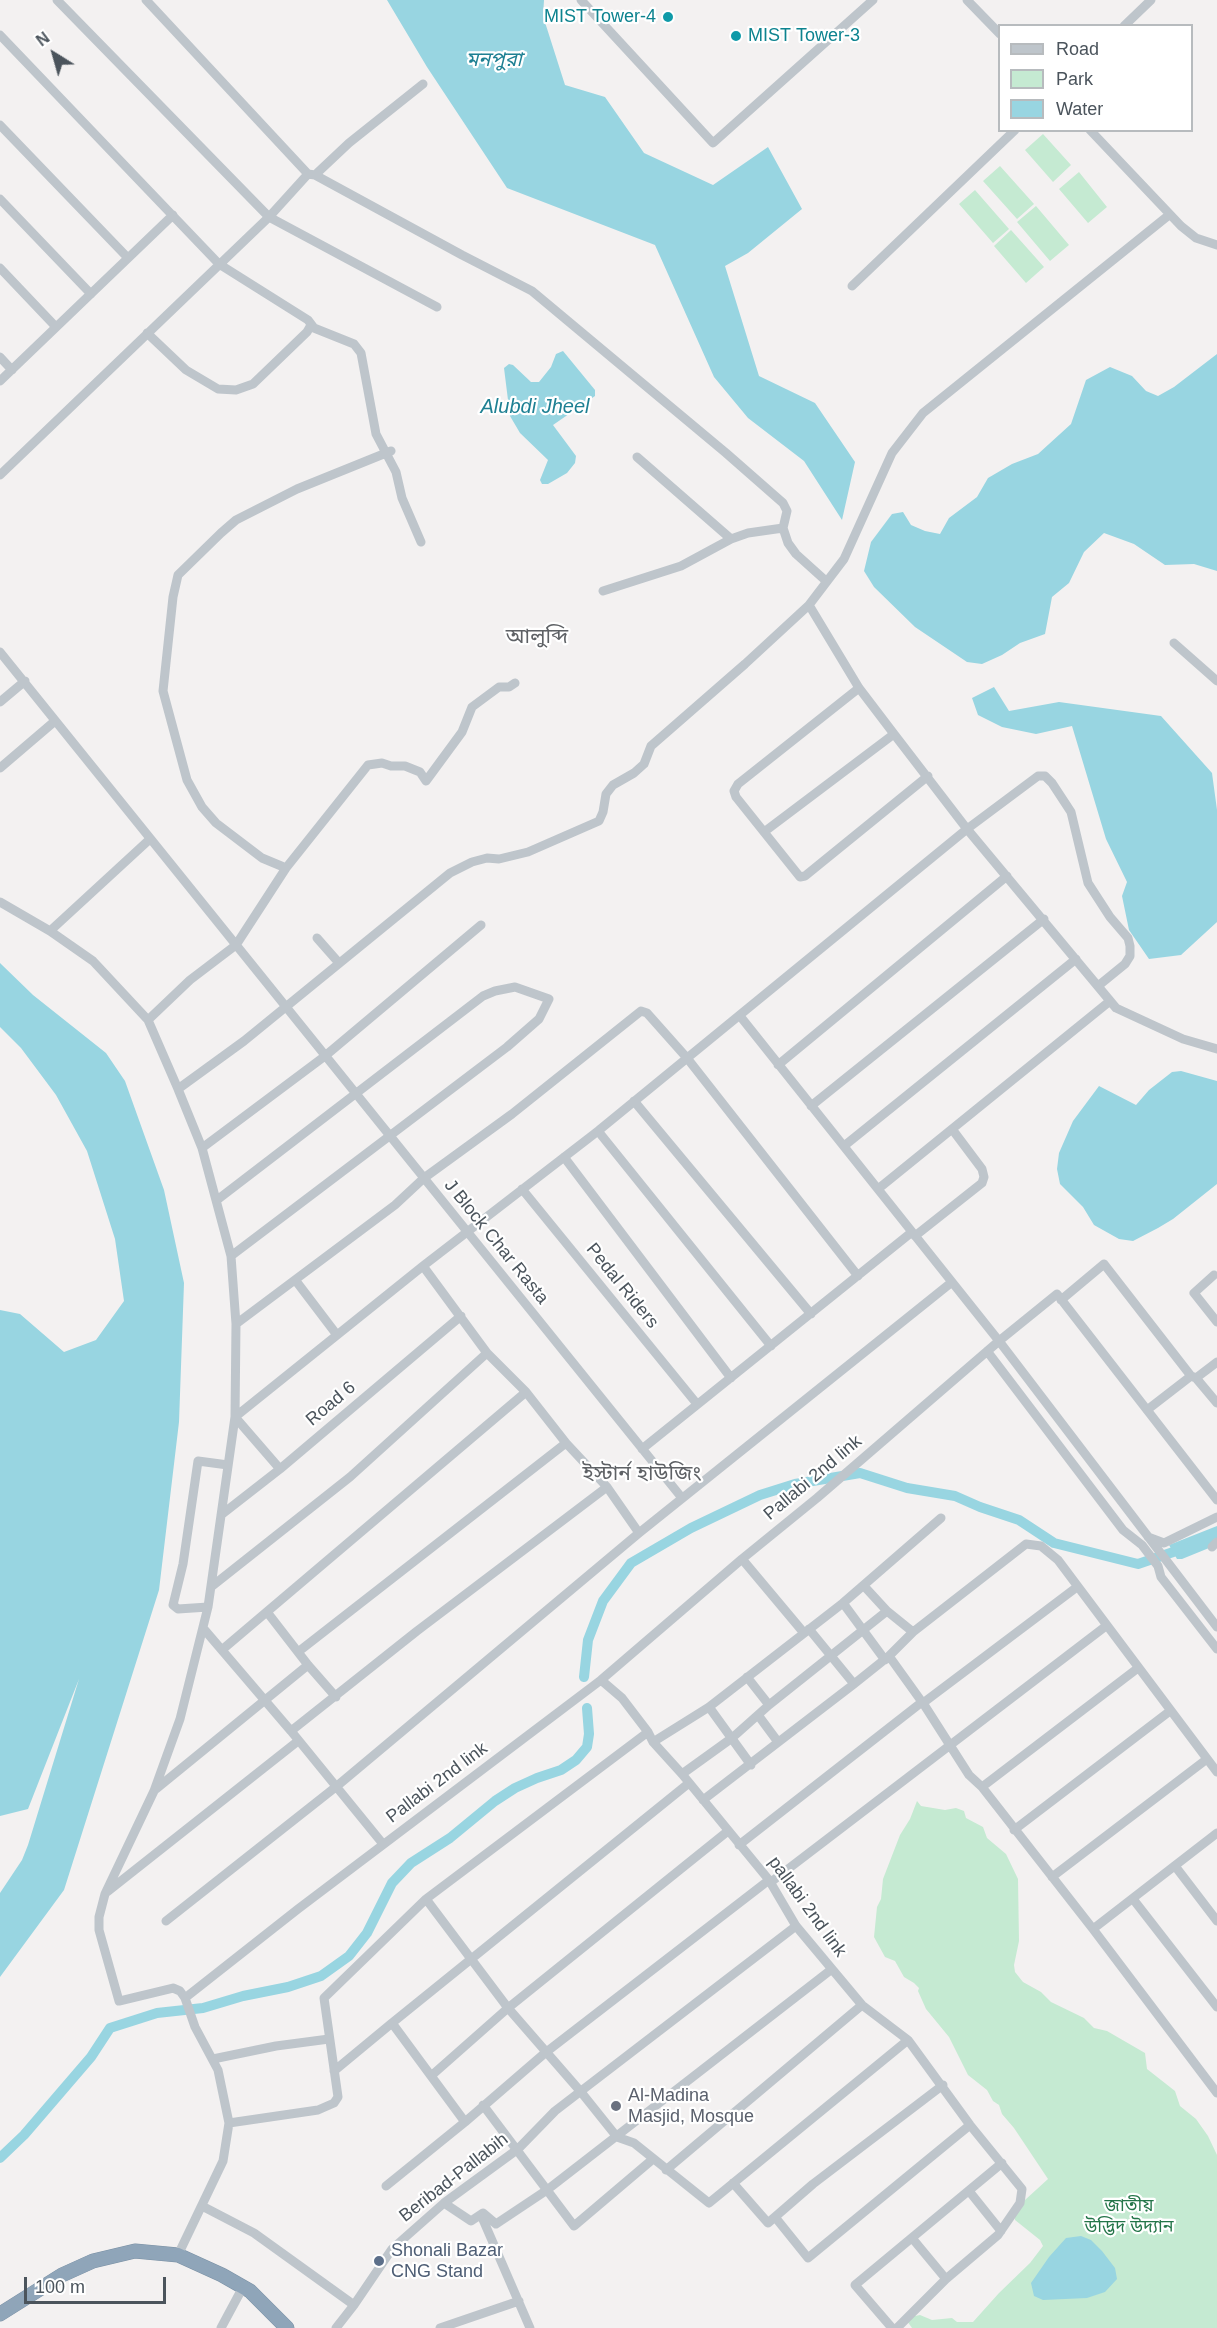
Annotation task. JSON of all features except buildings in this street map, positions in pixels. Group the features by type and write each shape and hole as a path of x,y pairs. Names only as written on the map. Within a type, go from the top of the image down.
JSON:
{"highway":[{"path":"0,2314 62,2275 93,2261 135,2251 178,2255 243,2287 250,2291 287,2328"}],"street":[{"path":"57,0 269,217 437,307"},
{"path":"146,0 312,174 532,291 783,503 787,511 783,528 788,543 796,554 826,581"},
{"path":"581,0 713,143 873,0"},
{"path":"967,0 998,33"},
{"path":"1127,24 1151,0"},
{"path":"0,35 219,264 308,320 311,326 354,344 361,353 376,434 389,451 402,498 422,542"},
{"path":"0,475 312,174 423,84"},
{"path":"0,126 128,258"},
{"path":"852,286 1013,132"},
{"path":"1092,132 1169,215 1197,238 1217,245"},
{"path":"0,199 91,294"},
{"path":"0,381 173,215"},
{"path":"178,1089 244,1041 450,873 472,861 488,858 499,860 528,852 599,821 606,794 613,785 644,764 651,746 810,605 844,559 892,453 908,429 923,413 1169,215"},
{"path":"0,268 56,327"},
{"path":"147,333 186,370 219,389 236,390 253,384 308,332 311,326"},
{"path":"0,357 12,370"},
{"path":"286,868 262,858 216,823 202,807 187,780 163,691 173,597 178,575 236,520 297,489 389,451"},
{"path":"637,457 731,539"},
{"path":"603,591 681,566 731,539 748,533 783,528"},
{"path":"810,605 860,688 894,734 967,829 1044,919 1113,1005 1183,1039 1217,1049"},
{"path":"1174,643 1217,681"},
{"name":"J Block Char Rasta","path":"0,652 682,1498"},
{"path":"0,702 25,681"},
{"path":"148,1020 190,980 236,945 286,868 369,765 382,763 390,766 405,766 420,772 426,781 462,732 472,707 499,687 509,687 515,683"},
{"path":"860,688 738,784 734,791 736,797 800,877 805,876 928,776"},
{"path":"0,768 55,721"},
{"path":"764,832 894,734"},
{"path":"235,1417 423,1266 597,1131 967,829 1038,776 1045,776 1052,783 1071,812 1088,883 1110,917 1128,938 1130,956 1125,964 1098,986"},
{"path":"50,931 150,839"},
{"path":"778,1065 1007,876"},
{"path":"0,902 50,931 93,961 148,1020 202,1148 231,1256 236,1324 235,1417 208,1607 180,1719 154,1791 105,1894 99,1917 99,1930 119,2001 173,1988 180,1991 185,1998 195,2027 218,2070 230,2123 223,2161 178,2255"},
{"path":"812,1106 1044,919"},
{"path":"202,1148 325,1056 481,925"},
{"path":"317,938 339,963"},
{"path":"844,1146 1076,959"},
{"path":"217,1200 483,996 501,989 515,987 549,999 539,1018 525,1032 391,1137 231,1256"},
{"path":"878,1189 1113,1005"},
{"path":"236,1324 395,1205 424,1178 512,1114 641,1011 647,1013 687,1058 858,1276"},
{"path":"740,1016 999,1341 1165,1566 1217,1627"},
{"path":"634,1101 811,1314"},
{"path":"642,1449 858,1276 982,1183 984,1177 982,1169 952,1129"},
{"path":"597,1131 771,1346"},
{"path":"564,1157 731,1378"},
{"name":"Pedal Riders","path":"522,1189 697,1404"},
{"path":"1217,1403 1193,1377 1104,1264 1061,1299 1217,1500"},
{"path":"423,1266 487,1353 526,1392 566,1443 607,1487 639,1533"},
{"path":"1214,1275 1194,1293 1217,1322"},
{"path":"296,1281 338,1335"},
{"path":"166,1921 337,1786 639,1533 952,1282"},
{"name":"Pallabi 2nd link","path":"185,1998 383,1844 602,1680 999,1341 1057,1294 1061,1299"},
{"name":"Road 6","path":"221,1515 280,1469 461,1316"},
{"path":"987,1351 1123,1530 1148,1542 1164,1543 1217,1517"},
{"path":"211,1587 351,1477 487,1353"},
{"path":"1147,1410 1217,1362"},
{"path":"223,1649 526,1392"},
{"path":"235,1417 280,1469"},
{"path":"298,1652 566,1443"},
{"path":"208,1607 178,1609 173,1605 183,1564 198,1461 228,1465"},
{"path":"291,1731 417,1631 607,1487"},
{"path":"653,1742 709,1707 843,1603 941,1518"},
{"path":"703,1800 887,1658 913,1632 1026,1544 1041,1546 1058,1560 1217,1772"},
{"path":"742,1559 832,1656 854,1684"},
{"path":"1165,1566 1161,1576 1217,1649"},
{"path":"864,1586 887,1611 913,1632"},
{"path":"739,1845 922,1703 1077,1587"},
{"path":"843,1603 922,1703 969,1775 982,1787 1093,1929 1217,2093"},
{"path":"682,1774 732,1738 769,1705 887,1611"},
{"path":"267,1612 336,1697"},
{"path":"386,2186 545,2053 1106,1626"},
{"path":"203,1628 266,1700 383,1844"},
{"path":"154,1791 308,1665"},
{"path":"982,1787 1138,1668"},
{"path":"747,1677 769,1705"},
{"name":"pallabi 2nd link","path":"602,1680 622,1698 653,1742 770,1881 796,1926 862,2005 908,2040 970,2125 1022,2189 1020,2203 1001,2231"},
{"path":"709,1707 751,1765"},
{"path":"1014,1830 1170,1711"},
{"path":"758,1715 778,1742"},
{"path":"230,2123 328,2107 338,2097 324,1998 426,1899 648,1732"},
{"path":"105,1894 298,1741"},
{"path":"1052,1877 1207,1759"},
{"path":"334,2071 689,1783"},
{"path":"431,2076 508,2008 728,1831"},
{"path":"1093,1929 1217,1834"},
{"path":"1175,1866 1217,1921"},
{"path":"426,1899 508,2008 545,2053 582,2092 617,2137 634,2143 709,2203 908,2040"},
{"path":"1133,1899 1217,2007"},
{"name":"Beribad-Pallabih","path":"336,2328 392,2249 444,2204 518,2149 555,2111 796,1926"},
{"path":"444,2204 471,2221 483,2213 496,2224 547,2190 617,2137 832,1969"},
{"path":"666,2170 862,2005"},
{"path":"392,2023 465,2122"},
{"path":"213,2059 276,2046 329,2039"},
{"path":"733,2183 768,2223 813,2184 943,2085"},
{"path":"483,2105 574,2226 652,2159"},
{"path":"775,2217 808,2258 970,2125"},
{"path":"892,2328 855,2285 1002,2163"},
{"path":"897,2328 946,2279 1001,2231 969,2191"},
{"path":"202,2206 254,2232 354,2305"},
{"path":"481,2215 530,2328"},
{"path":"912,2238 946,2279"},
{"path":"221,2328 243,2287"},
{"path":"440,2328 519,2301"}],"green space":[{"path":"1043,134 1071,165 1053,182 1025,150"},
{"path":"1000,166 1034,204 1017,219 983,181"},
{"path":"1079,172 1107,207 1088,223 1059,189"},
{"path":"975,190 1009,229 993,243 959,204"},
{"path":"1036,206 1069,245 1050,261 1017,222"},
{"path":"1011,230 1044,267 1026,283 994,246"},
{"name":"জাতীয় উদ্ভিদ উদ্যান","path":"917,1801 921,1806 945,1810 956,1808 964,1811 966,1818 983,1827 987,1838 1006,1854 1018,1879 1019,1941 1014,1965 1015,1972 1023,1982 1041,1992 1051,2002 1084,2018 1094,2028 1107,2031 1145,2053 1147,2069 1175,2091 1180,2106 1196,2119 1208,2136 1217,2155 1217,2328 912,2328 905,2318 920,2315 932,2320 952,2318 957,2322 973,2322 1030,2263 1043,2246 1040,2240 1015,2220 1014,2210 1048,2179 1002,2114 999,2105 993,2101 987,2090 968,2075 949,2037 926,2009 918,1991 919,1988 904,1977 895,1961 885,1957 874,1937 883,1879 900,1835"}],"water":[{"name":"মনপুরা","path":"387,0 544,0 543,16 565,85 605,97 644,153 713,185 768,147 802,209 748,253 725,266 759,376 815,403 855,462 842,520 804,461 748,418 714,377 655,245 507,188 427,67"},
{"name":"Alubdi Jheel","path":"563,351 595,390 595,396 553,425 576,456 575,463 567,473 548,484 542,484 540,480 548,460 520,433 510,416 504,368 509,364 513,365 531,382 539,382 551,367 556,354"},
{"path":"1217,354 1217,571 1194,564 1165,565 1134,544 1104,533 1084,552 1069,583 1052,597 1045,634 1020,643 982,664 967,662 915,627 874,587 864,571 871,542 892,514 903,512 911,525 940,534 949,518 977,497 988,478 1012,464 1038,454 1071,424 1086,380 1110,367 1132,376 1146,391 1158,396 1174,387"},
{"path":"994,687 1009,711 1059,702 1161,716 1212,773 1217,810 1217,922 1181,955 1149,959 1129,930 1122,896 1127,882 1106,839 1072,726 1036,734 1002,727 978,715 972,698"},
{"path":"0,963 33,995 106,1053 125,1081 164,1190 184,1283 179,1422 159,1590 64,1890 0,1977 0,1893 22,1860 28,1845 79,1679 28,1809 0,1816 0,1310 20,1314 64,1352 96,1340 124,1301 115,1239 87,1151 56,1095 21,1048 0,1027"},
{"path":"1181,1071 1217,1081 1217,1184 1158,1228 1133,1241 1119,1239 1094,1225 1083,1207 1060,1184 1057,1169 1059,1153 1073,1121 1099,1086 1136,1105 1149,1090 1172,1072"},
{"path":"1217,1526 1217,1540 1209,1548 1177,1559 1169,1545"},
{"path":"1081,2236 1091,2240 1102,2251 1115,2268 1117,2279 1105,2292 1087,2298 1043,2300 1034,2296 1031,2283 1049,2257 1066,2238"}],"waterway":[{"path":"584,1677 588,1640 603,1601 631,1563 691,1528 760,1495 795,1484 860,1473 907,1488 955,1496 1019,1520 1054,1543 1138,1564 1185,1548"},
{"path":"0,2158 24,2135 91,2057 110,2028 157,2013 203,2008 243,1996 288,1987 321,1976 349,1956 367,1933 392,1883 411,1863 450,1838 495,1801 515,1788 561,1770 576,1760 587,1747 589,1734 587,1708"}],"place":[{"name":"MIST Tower-4","path":"668,17"},
{"name":"MIST Tower-3","path":"736,36"},
{"name":"Al-Madina Masjid, Mosque","path":"616,2106"},
{"name":"Shonali Bazar CNG Stand","path":"379,2261"}],"district":[{"name":"আলুব্দি","path":"537,637"},
{"name":"ইস্টার্ন হাউজিং","path":"642,1474"}]}
